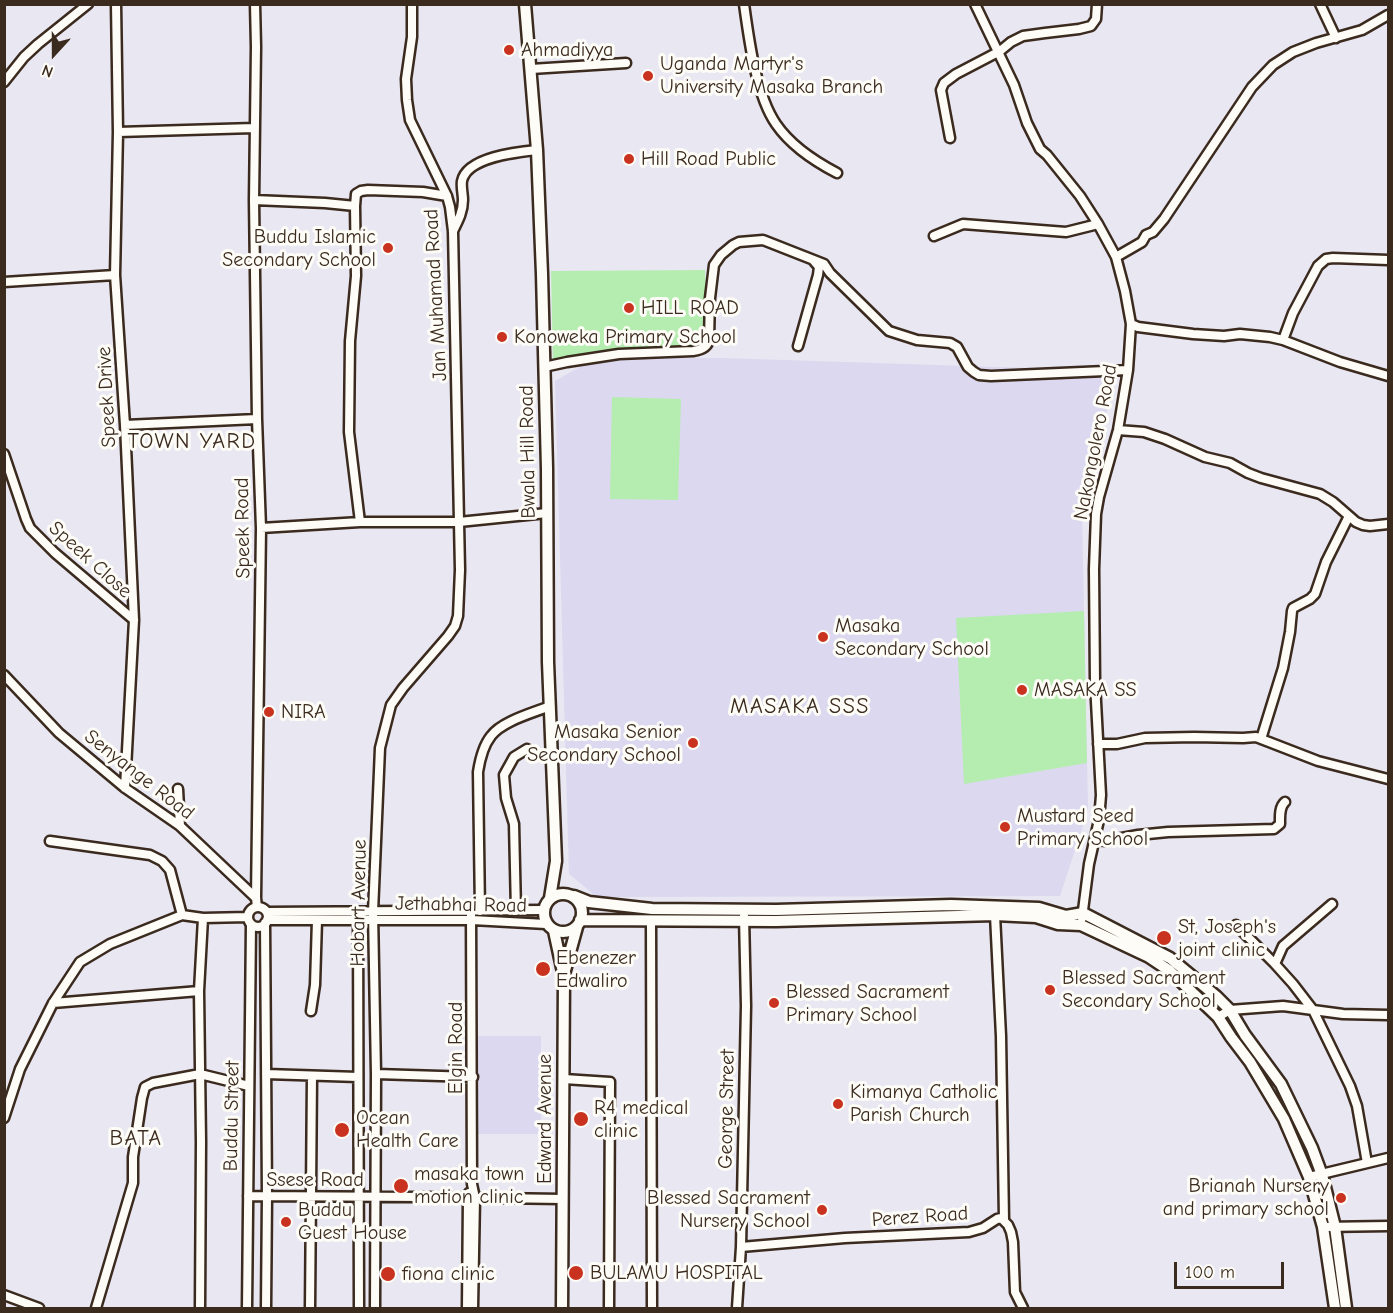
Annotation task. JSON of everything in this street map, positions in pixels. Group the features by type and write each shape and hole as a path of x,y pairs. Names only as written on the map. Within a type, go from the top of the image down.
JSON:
{"street":[{"path":"4,82 38,44 88,4"},
{"name":"Speek Drive","path":"116,4 118,132 116,275 134,620 124,788"},
{"name":"Speek Road","path":"255,4 254,200 261,528 257,903"},
{"name":"Jan Muhamad Road","path":"412,4 412,38 406,79 410,120 447,196 453,231 459,522"},
{"name":"Bwala Hill Road","path":"525,4 537,150 544,367 548,662 556,861 550,898"},
{"path":"744,4 751,51 763,97 777,126 797,148 837,173"},
{"name":"Nakongolero Road","path":"975,4 1014,85 1027,123 1040,149 1072,186 1098,224 1116,257 1131,324 1128,370 1118,430 1099,497 1094,541 1095,683 1101,795 1100,820 1089,864 1082,919"},
{"path":"950,138 941,90 944,83 1026,35 1091,26 1096,19 1097,4"},
{"path":"1320,4 1336,38"},
{"path":"1116,257 1142,242 1146,235 1153,232 1164,219 1252,87 1281,58 1362,30 1389,15"},
{"path":"531,69 627,63"},
{"path":"118,132 255,128"},
{"path":"453,231 462,208 463,179 471,169 484,161 507,154 537,150"},
{"path":"360,522 349,432 350,341 356,276 355,206 357,193 365,190 423,192 447,196"},
{"path":"254,200 325,202 355,206"},
{"path":"934,236 963,224 1060,232 1098,224"},
{"path":"544,367 619,354 693,351 705,348 709,342 710,298 714,265 727,249 739,242 763,240 824,264 830,273 887,330 917,340 943,341 954,344 968,367 979,375 1128,370"},
{"path":"798,346 818,275 819,267 811,258"},
{"path":"1283,340 1295,307 1322,261 1333,258 1389,260"},
{"path":"4,282 116,275"},
{"path":"1131,324 1138,327 1207,336 1240,334 1283,340 1354,367 1389,376"},
{"path":"125,424 257,418"},
{"path":"1118,430 1144,432 1205,457 1230,463 1261,478 1320,494 1363,525 1389,524"},
{"name":"Speek Close","path":"4,454 30,528 55,553 134,620"},
{"path":"261,528 360,522 459,522 547,513"},
{"path":"1262,739 1283,668 1293,608 1315,594 1326,562 1349,516"},
{"name":"Hobart Avenue","path":"375,1308 374,916 380,748 391,705 455,626 458,616 460,570 459,522"},
{"name":"Senyange Road","path":"4,675 58,733 124,788 180,826 261,907 266,918"},
{"name":"Elgin Road","path":"467,1308 472,1184 474,914 478,772 482,754 491,735 510,721 550,706"},
{"path":"1098,744 1117,744 1145,738 1253,737 1318,761 1389,779"},
{"path":"516,911 514,824 506,798 504,775 514,757 527,749"},
{"path":"178,789 180,826"},
{"path":"1095,840 1106,841 1168,832 1274,829 1280,824 1281,808 1285,802"},
{"path":"50,841 150,855 162,861 170,870 182,915"},
{"path":"556,861 562,884 582,908 564,977"},
{"path":"1335,1308 1323,1227 1309,1177 1284,1119 1250,1062 1218,1017 1170,970 1082,919 1058,924 1036,917 995,915 776,921 744,915 589,903 571,895 558,894 545,903 543,917 550,927 566,932 572,931 578,924 744,915 776,910 951,905 1039,908 1082,919 1170,958 1230,1010 1245,1035 1281,1084 1312,1148 1322,1175 1335,1227 1346,1308"},
{"path":"250,921 250,910 257,903"},
{"path":"1275,964 1282,946 1332,904"},
{"name":"Jethabhai Road","path":"266,918 474,914 543,910"},
{"name":"Jethabhai Road","path":"474,914 550,927"},
{"path":"4,1118 20,1069 53,1003 80,962 110,944 182,915 250,921 258,926 266,918"},
{"name":"George Street","path":"737,1308 741,1247 746,1006 744,915"},
{"path":"995,915 1004,1220 1011,1232 1013,1242 1015,1292 1023,1308"},
{"name":"Hobart Avenue","path":"358,916 359,1308"},
{"name":"Jethabhai Road","path":"266,918 317,920 358,916"},
{"path":"200,1308 199,991 203,918"},
{"path":"266,918 266,1308"},
{"path":"311,1011 315,985 317,920"},
{"path":"651,920 652,1308"},
{"name":"Buddu Street","path":"247,1308 250,921"},
{"path":"1236,925 1275,964 1313,1010 1350,1086 1357,1106 1367,1163"},
{"name":"Edward Avenue","path":"550,927 564,977 562,1308"},
{"path":"53,1003 199,991"},
{"path":"1218,1017 1230,1010 1283,1006 1343,1014 1389,1015"},
{"path":"96,1308 133,1183 133,1156 145,1087 153,1083 200,1074 249,1086"},
{"path":"267,1074 358,1077"},
{"path":"376,1074 473,1077"},
{"path":"310,1308 312,1076"},
{"path":"564,1079 610,1082 609,1308"},
{"path":"1309,1177 1389,1158"},
{"name":"Ssese Road","path":"248,1196 563,1199"},
{"name":"Elgin Road","path":"471,1198 473,1308"},
{"name":"Perez Road","path":"741,1247 845,1238 969,1232 983,1228 997,1218 1004,1220"},
{"path":"1323,1227 1389,1226"},
{"path":"4,1295 39,1308"}],"shaded area":[{"name":"Masaka Secondary School","path":"615,358 723,358 1117,371 1097,441 1082,513 1088,810 1060,896 597,897 569,874 555,381 587,363"},
{"path":"478,1036 541,1036 541,1134 477,1134"}],"green space":[{"name":"HILL ROAD","path":"705,270 707,345 697,351 553,365 551,271"},
{"path":"612,397 681,399 678,500 610,499"},
{"name":"MASAKA SS","path":"1084,611 1087,763 964,784 956,618"}],"place":[{"name":"Ahmadiyya","path":"509,50"},
{"name":"Uganda Martyr's University Masaka Branch","path":"648,76"},
{"name":"Hill Road Public","path":"629,159"},
{"name":"Buddu Islamic Secondary School","path":"388,248"},
{"name":"HILL ROAD","path":"629,308"},
{"name":"Konoweka Primary School","path":"502,337"},
{"name":"Masaka Secondary School","path":"823,637"},
{"name":"MASAKA SS","path":"1022,690"},
{"name":"NIRA","path":"269,712"},
{"name":"Masaka Senior Secondary School","path":"693,743"},
{"name":"Mustard Seed Primary School","path":"1005,827"},
{"name":"St, Joseph's joint clinic","path":"1164,938"},
{"name":"Ebenezer Edwaliro","path":"543,969"},
{"name":"Blessed Sacrament Secondary School","path":"1050,990"},
{"name":"Blessed Sacrament Primary School","path":"774,1003"},
{"name":"Kimanya Catholic Parish Church","path":"838,1104"},
{"name":"R4 medical clinic","path":"581,1119"},
{"name":"Ocean Health Care","path":"342,1130"},
{"name":"masaka town motion clinic","path":"401,1186"},
{"name":"Brianah Nursery and primary school","path":"1341,1198"},
{"name":"Blessed Sacrament Nursery School","path":"822,1210"},
{"name":"Buddu Guest House","path":"286,1222"},
{"name":"BULAMU HOSPITAL","path":"576,1273"},
{"name":"fiona clinic","path":"388,1274"}],"district":[{"name":"TOWN YARD","path":"192,442"},
{"name":"MASAKA SSS","path":"800,707"},
{"name":"BATA","path":"136,1139"}]}
